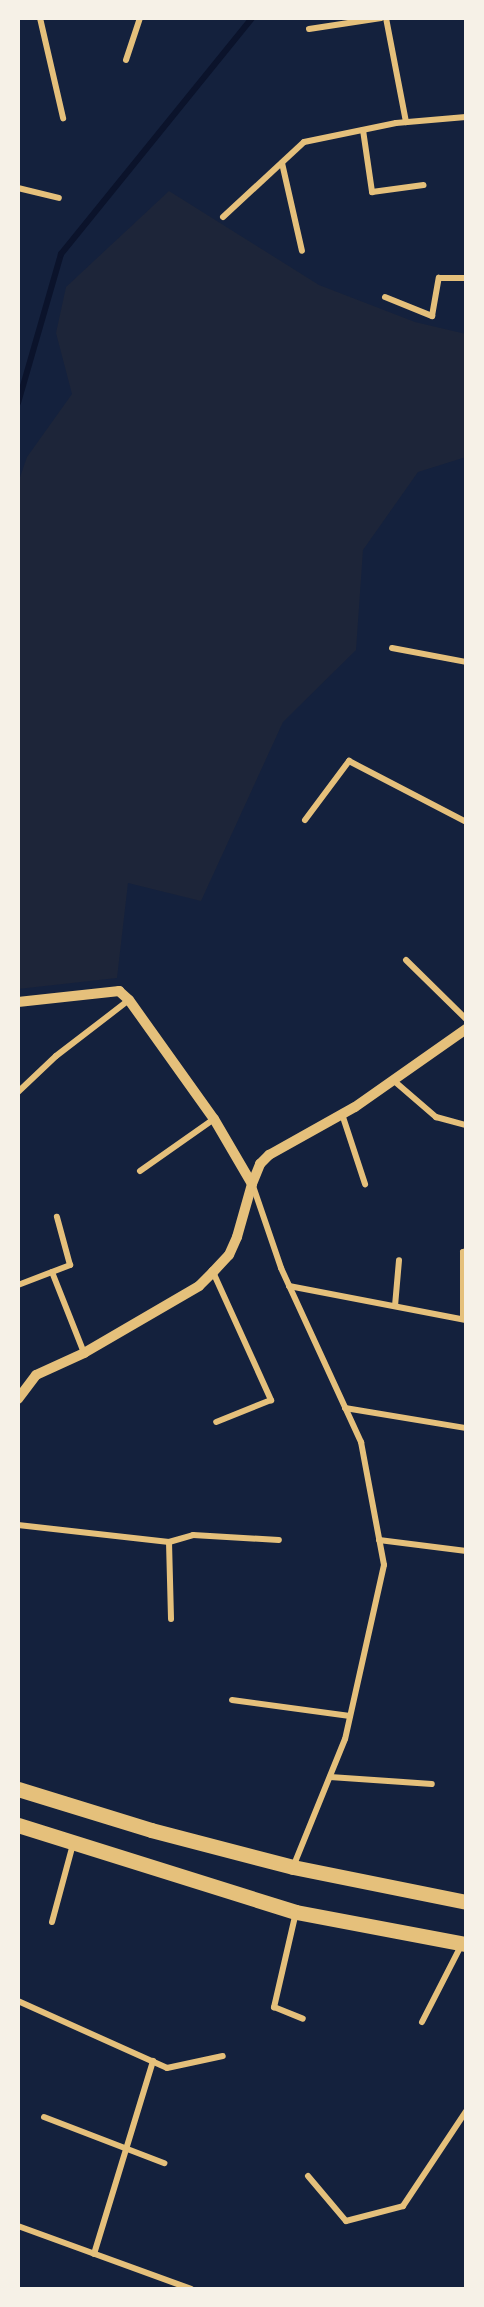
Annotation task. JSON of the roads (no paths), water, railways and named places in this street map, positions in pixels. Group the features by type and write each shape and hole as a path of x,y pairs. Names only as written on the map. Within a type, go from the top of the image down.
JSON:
{"main road":[{"path":"18,1789 152,1830 293,1867 466,1902"},
{"path":"18,1825 296,1912 464,1944"}],"street":[{"path":"40,18 63,118"},
{"path":"126,60 140,18"},
{"path":"309,29 381,18"},
{"path":"386,18 406,122"},
{"path":"223,217 304,142 406,122 466,117"},
{"path":"363,130 372,192 424,184"},
{"path":"282,163 302,251"},
{"path":"18,188 59,198"},
{"path":"386,297 432,316 440,278 466,278"},
{"path":"392,648 466,662"},
{"path":"305,820 349,761 466,822"},
{"path":"406,960 466,1019"},
{"path":"18,1002 119,991 129,1000 214,1119 252,1184 289,1286 361,1442 384,1565 345,1739 293,1867"},
{"path":"18,1092 56,1056 129,1000"},
{"path":"18,1399 36,1375 84,1353 199,1286 229,1255 260,1164 278,1148 342,1114 466,1029"},
{"path":"393,1080 436,1117 466,1125"},
{"path":"342,1114 365,1184"},
{"path":"140,1171 214,1119"},
{"path":"18,1285 70,1265 57,1217"},
{"path":"289,1286 464,1320 463,1252 466,1251"},
{"path":"395,1306 399,1260"},
{"path":"52,1272 84,1353"},
{"path":"213,1272 271,1400 216,1422"},
{"path":"345,1408 466,1428"},
{"path":"18,1526 169,1542 193,1535 279,1540"},
{"path":"379,1540 429,1544 466,1551"},
{"path":"169,1542 171,1619"},
{"path":"232,1700 350,1716"},
{"path":"330,1777 432,1784"},
{"path":"52,1922 73,1844"},
{"path":"296,1912 274,2007 303,2019"},
{"path":"422,2022 464,1944"},
{"path":"18,2001 167,2068 223,2056"},
{"path":"94,2254 153,2061"},
{"path":"308,2176 346,2221 403,2206 466,2111"},
{"path":"44,2116 164,2163"},
{"path":"18,2226 191,2289"}],"waterway":[{"path":"18,403 61,254 252,18"}]}
